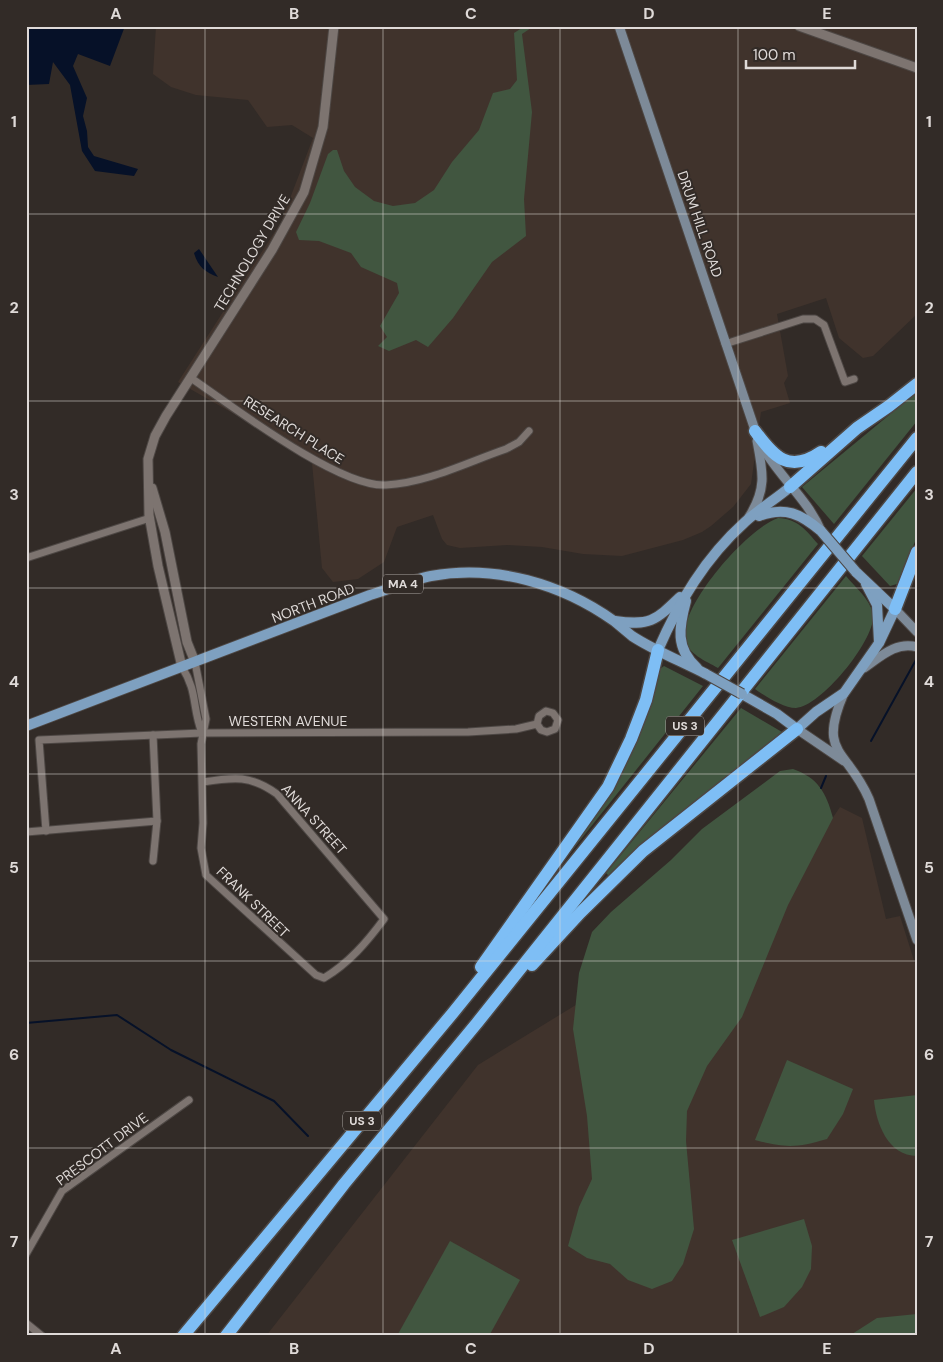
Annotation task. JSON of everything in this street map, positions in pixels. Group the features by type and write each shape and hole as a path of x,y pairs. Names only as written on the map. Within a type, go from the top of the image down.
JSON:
{"highway":[{"path":"790,487 845,438 917,384"},
{"path":"755,431 773,454 784,460 796,462 808,460 845,438"},
{"name":"US 3","path":"183,1336 452,1014 917,438"},
{"name":"US 3","path":"226,1336 344,1184 477,1023 917,472"},
{"path":"895,609 917,552"},
{"path":"452,1014 498,941 608,787 631,739 646,700 658,650"},
{"path":"477,1023 580,913 643,851 797,729"}],"main road":[{"name":"DRUM HILL ROAD","path":"619,26 755,431 765,450 790,487 814,515 821,531"},
{"name":"DRUM HILL ROAD","path":"746,520 758,499 763,482 755,431"},
{"path":"746,520 790,487"},
{"name":"MA 4","path":"690,588 712,556 746,520 770,512 786,510 805,518 821,531 864,581 917,632"},
{"name":"NORTH ROAD","path":"26,726 370,595 416,580 454,573 496,574 530,580 556,590 614,621 632,636 658,650"},
{"path":"864,581 877,605 879,644"},
{"path":"658,650 675,612 690,588"},
{"path":"690,588 680,622 679,639 686,655 703,672"},
{"name":"NORTH ROAD","path":"614,621 636,624 657,619 690,588"},
{"path":"848,764 797,729 816,712 844,692 864,668 879,644 895,609"},
{"path":"864,668 896,647 917,647"},
{"name":"MA 4","path":"658,650 753,700 797,729"},
{"path":"844,692 835,714 832,734 838,751 862,783 869,799 917,940"}],"street":[{"name":"TECHNOLOGY DRIVE","path":"182,667 158,566 150,518 148,459 155,436 290,221 304,192 323,127 334,26"},
{"path":"799,26 815,29 917,68"},
{"path":"725,344 803,319 815,319 824,325 845,382 854,379"},
{"name":"RESEARCH PLACE","path":"191,378 337,473 368,484 385,485 410,482 506,448 518,442 529,431"},
{"name":"TECHNOLOGY DRIVE","path":"149,476 165,532 186,642 194,662"},
{"path":"29,557 150,518"},
{"name":"FRANK STREET","path":"194,662 206,719 202,733 201,848 206,875 298,961 316,976 324,978"},
{"name":"FRANK STREET","path":"182,667 192,686 197,722 202,733"},
{"name":"WESTERN AVENUE","path":"46,831 39,740 202,733 468,732 516,729 537,724"},
{"path":"152,861 157,822 153,735"},
{"name":"ANNA STREET","path":"203,782 236,777 262,783 278,794 384,919 367,943 335,971 324,978"},
{"path":"26,832 157,822"},
{"name":"PRESCOTT DRIVE","path":"26,1254 62,1191 188,1100"},
{"path":"26,1323 42,1336"}],"shaded area":[{"path":"156,26 917,26 917,314 873,356 863,358 839,338 826,298 777,314 788,376 784,383 790,403 761,412 751,484 733,507 702,532 683,540 622,556 583,554 542,547 507,545 460,548 447,545 442,539 433,515 397,527 384,562 358,579 333,582 322,568 312,463 243,419 178,382 281,222 313,138 292,125 267,127 248,100 196,95 171,87 153,74"},
{"path":"840,807 862,818 886,919 900,916 917,970 917,1336 266,1336 478,1065 799,868"}],"green space":[{"path":"525,26 534,26 522,34 532,112 524,199 526,236 492,262 453,318 428,347 416,340 389,351 378,346 387,337 380,326 399,293 397,283 361,267 351,253 319,241 299,240 296,232 310,203 328,154 333,150 337,150 344,171 355,187 374,201 393,206 415,203 434,190 452,162 479,130 493,93 510,89 517,80 514,33"},
{"path":"917,392 917,421 834,524 802,487"},
{"path":"917,488 917,537 897,584 890,586 862,556"},
{"path":"778,518 796,523 818,544 718,668 693,653 686,644 686,624 704,588 718,569 750,536"},
{"path":"846,576 866,598 873,614 872,625 866,639 845,670 819,696 807,705 796,708 780,704 755,689"},
{"path":"664,666 703,686 546,883 596,815 622,773 639,735 660,669"},
{"path":"741,708 782,732 659,831 609,876 606,873"},
{"path":"793,769 809,777 820,787 833,818 788,905 742,1017 707,1066 687,1111 686,1141 694,1229 683,1264 672,1281 652,1289 628,1280 610,1264 587,1258 568,1246 579,1207 592,1179 587,1116 573,1029 579,973 592,932 611,912 671,860 702,829 780,771"},
{"path":"787,1060 853,1089 843,1114 827,1139 791,1146 755,1140"},
{"path":"917,1095 917,1156 907,1155 898,1150 885,1137 877,1118 874,1100"},
{"path":"804,1219 812,1246 811,1269 802,1287 784,1307 760,1317 732,1240"},
{"path":"450,1241 520,1280 489,1336 400,1336 398,1334"},
{"path":"917,1314 917,1336 849,1336 877,1318"}],"water":[{"path":"26,26 125,26 110,66 78,54 73,66 87,98 83,116 87,131 88,147 94,156 138,169 134,176 95,171 82,151 70,85 53,62 49,84 26,85"},
{"path":"199,249 218,277 206,271 200,265 194,253"}],"waterway":[{"path":"871,741 917,658"},
{"path":"821,788 826,776"},
{"path":"26,1023 117,1015 171,1050 274,1101 308,1136"}]}
